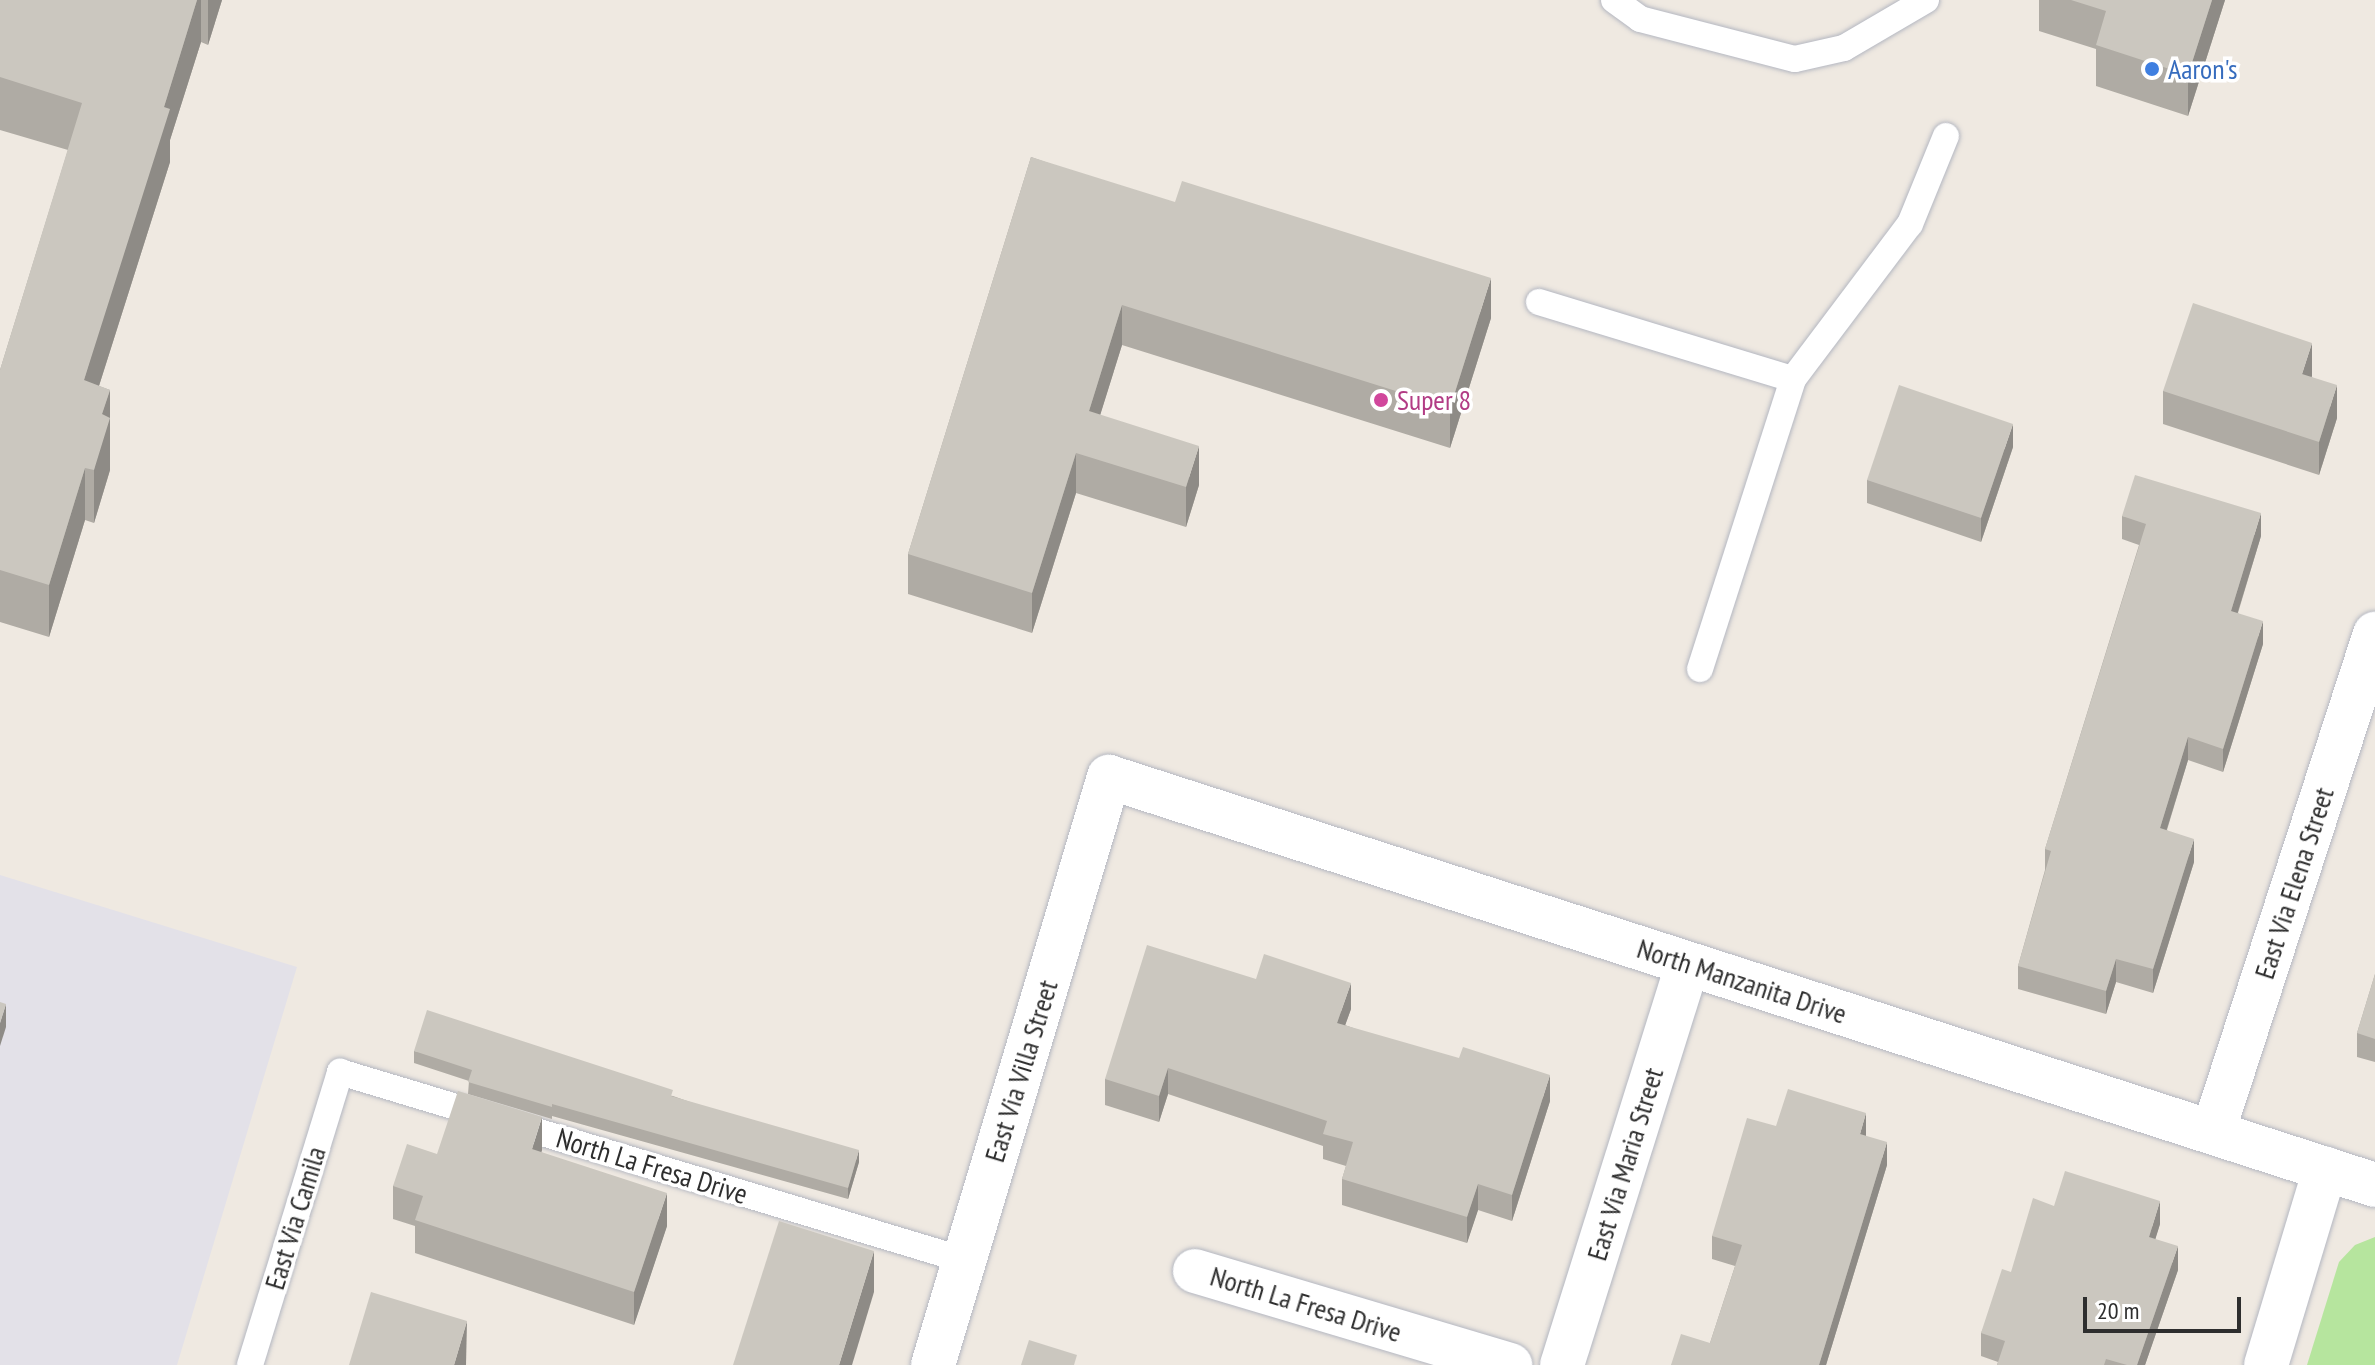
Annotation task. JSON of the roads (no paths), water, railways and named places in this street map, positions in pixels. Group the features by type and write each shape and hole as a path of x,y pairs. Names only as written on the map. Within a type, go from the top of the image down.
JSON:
{"street":[{"name":"East Via Elena Street","path":"2213,1132 2375,634"},
{"name":"North Manzanita Drive","path":"1109,777 2375,1185"},
{"name":"East Via Villa Street","path":"933,1365 1109,777"},
{"name":"East Via Maria Street","path":"1562,1365 1688,964"},
{"path":"2266,1365 2325,1169"},
{"name":"North La Fresa Drive","path":"1195,1271 1510,1365"}],"lane":[{"path":"1614,0 1640,19 1795,59 1844,48 1926,0"},
{"path":"1700,669 1793,379 1910,224 1946,136"},
{"path":"1539,302 1793,379"},
{"name":"North La Fresa Drive","path":"340,1072 964,1260"},
{"name":"East Via Camila","path":"250,1365 340,1072"}],"place":[{"name":"Aaron's","path":"2152,69"},
{"name":"Super 8","path":"1381,400"}]}
